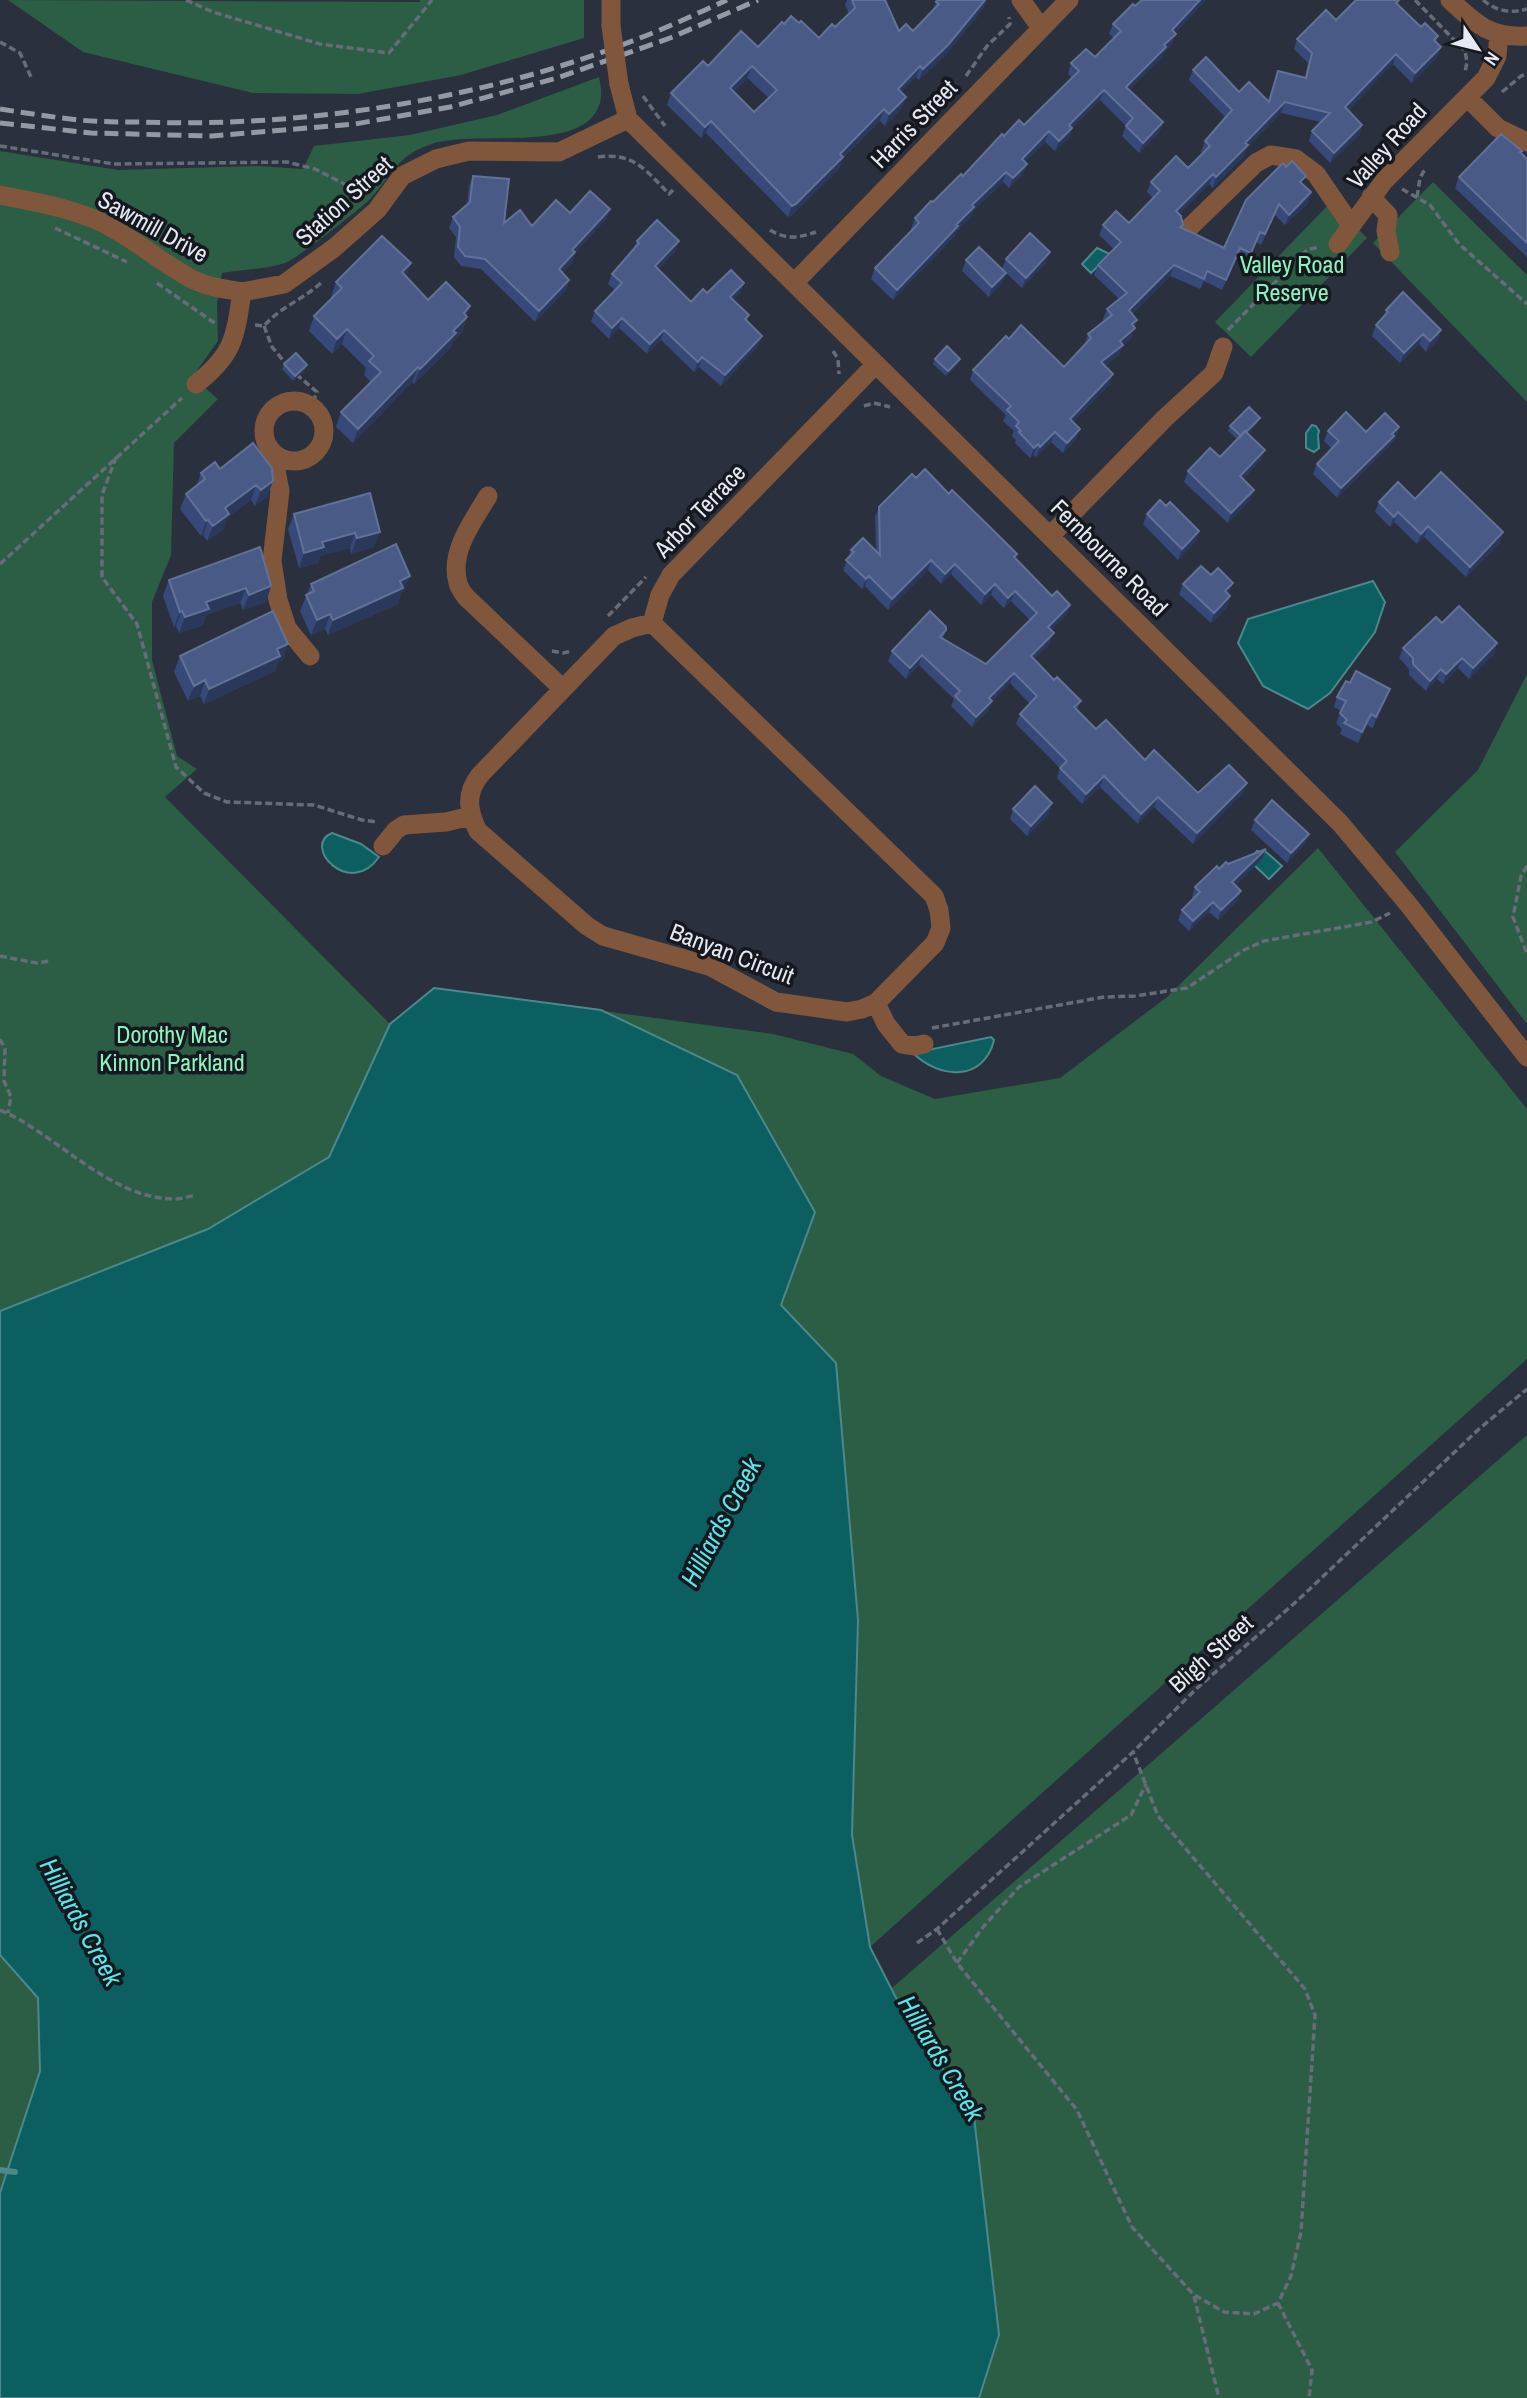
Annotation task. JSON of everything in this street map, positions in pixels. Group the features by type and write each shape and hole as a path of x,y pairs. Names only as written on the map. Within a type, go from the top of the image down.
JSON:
{"street":[{"path":"611,0 611,26 619,83 628,119"},
{"name":"Harris Street","path":"794,283 1069,0"},
{"path":"1450,0 1477,26 1499,35 1527,36"},
{"path":"1022,1 1041,28"},
{"name":"Valley Road","path":"1338,244 1371,197 1463,90 1486,78 1497,55 1499,35"},
{"path":"1463,90 1498,128 1527,142"},
{"name":"Fernbourne Road","path":"628,119 1340,823 1527,1056"},
{"name":"Station Street","path":"242,292 284,284 334,248 383,204 402,176 436,159 469,151 559,152 628,119"},
{"path":"1189,228 1256,163 1271,155 1296,159 1316,174 1351,225"},
{"name":"Sawmill Drive","path":"0,195 56,206 94,220 139,243 191,279 242,292"},
{"path":"1371,197 1388,215 1386,231 1390,252"},
{"path":"196,384 216,368 235,338 242,292"},
{"path":"1051,535 1165,418 1214,373 1223,347"},
{"name":"Arbor Terrace","path":"652,623 660,595 671,575 876,364"},
{"path":"293,401 311,407 322,422 325,449 300,461 280,459 266,444 264,424 268,415 275,408 293,401"},
{"path":"280,459 275,465 280,491 272,561 278,600 287,628 310,656"},
{"path":"488,496 463,539 457,563 458,583 466,597 563,690"},
{"path":"383,846 396,830 404,825 446,822 471,816 468,802 475,781 614,636 652,623 934,896 941,928 935,943 876,1003 886,1024 902,1044 924,1044"},
{"name":"Banyan Circuit","path":"471,816 478,831 587,926 603,936 709,966 776,1002 847,1012 876,1003"}],"path":[{"path":"186,0 213,12 320,44 389,53 432,0"},
{"path":"1415,0 1465,51 1467,62 1463,90"},
{"path":"1483,0 1500,10 1511,12 1527,9"},
{"path":"963,82 987,46 1010,24 1010,9 1022,1"},
{"path":"0,42 20,53 31,77"},
{"path":"640,91 665,127"},
{"path":"0,146 114,164 287,162 315,169 383,204"},
{"path":"589,160 614,155 636,162 669,194 686,176"},
{"path":"1384,181 1430,205 1459,244 1527,304"},
{"path":"52,227 129,263"},
{"path":"769,229 789,238 799,238 821,230"},
{"path":"1223,347 1228,329 1307,250 1338,244"},
{"path":"264,327 281,310 313,291 330,275"},
{"path":"150,278 215,324"},
{"path":"238,322 264,327"},
{"path":"264,327 272,346 304,384 317,392 311,407"},
{"path":"830,347 838,359 836,381"},
{"path":"0,564 196,384"},
{"path":"858,409 874,403 891,408"},
{"path":"116,457 103,495 102,577 137,624 176,766 204,793 228,802 314,805 362,820 404,825"},
{"path":"604,620 653,570"},
{"path":"547,648 563,653 578,647"},
{"path":"1527,866 1521,876 1513,917 1527,954"},
{"path":"0,956 37,963 50,961"},
{"path":"0,1040 5,1049 4,1081 11,1097 8,1113"},
{"path":"0,1110 107,1177 145,1195 176,1199 196,1195"},
{"name":"Bligh Street","path":"917,1943 937,1929 1133,1752 1196,1689 1297,1601 1479,1429 1527,1389"},
{"path":"937,1929 957,1963 1077,2110 1132,2227 1193,2294 1224,2312 1254,2314 1278,2303 1291,2276 1301,2232 1315,2015 1306,1989 1158,1816 1133,1752"},
{"path":"957,1963 984,1926 1019,1887 1131,1815 1146,1784"},
{"path":"1193,2294 1219,2398"},
{"path":"1278,2303 1312,2370 1309,2398"}],"green space":[{"path":"8,0 584,0 584,38 461,75 358,94 253,93 83,52"},
{"name":"Dorothy Mac Kinnon Parkland","path":"599,77 601,92 598,108 587,122 570,131 523,138 450,140 432,144 410,154 396,166 364,205 292,259 270,267 222,273 217,304 218,341 196,372 204,387 218,399 174,443 171,555 152,602 152,660 177,756 197,769 165,797 390,1024 434,988 773,1034 853,1054 881,1076 935,1099 1060,1078 1167,997 1318,848 1527,1109 1527,1359 870,1947 892,1988 1527,1435 1527,2398 22,2398 0,2307 0,151 118,170 259,166 303,169 314,146 410,135 497,115"},
{"path":"1433,182 1527,275 1527,402 1373,243"},
{"name":"Valley Road Reserve","path":"1331,202 1367,238 1251,357 1215,322"},
{"path":"1527,674 1527,1024 1395,852 1478,770"}],"water":[{"path":"1097,248 1110,254 1091,273 1082,264"},
{"path":"1312,425 1319,431 1319,448 1314,452 1306,448 1306,433"},
{"path":"1373,581 1385,602 1375,632 1330,693 1308,709 1263,686 1238,643 1248,619"},
{"path":"332,833 361,844 379,857 367,869 355,873 333,866 322,848 324,839"},
{"path":"1257,851 1265,851 1282,866 1269,879 1253,864 1253,856"},
{"path":"434,988 601,1010 737,1075 815,1212 781,1305 836,1363 858,1620 852,1835 870,1947 913,2031 973,2108 999,2335 979,2398 0,2398 0,2193 40,2071 38,1998 0,1955 0,1311 208,1229 329,1157 390,1024"},
{"path":"991,1037 994,1040 989,1054 981,1063 960,1072 935,1068 913,1053"}],"building":[{"path":"852,0 885,0 899,31 906,24 913,31 939,4 937,0 985,0 948,45 923,69 920,66 898,89 906,97 889,114 884,109 840,154 843,157 792,206 711,121 705,127 671,93 703,61 708,66 741,31 758,47 791,16 799,23 801,21 819,38 832,24 835,27 855,8","holes":["752,66 777,90 754,112 730,88"]},
{"path":"1142,0 1200,0 1172,30 1176,34 1164,45 1166,47 1126,87 1163,122 1143,143 1126,126 1133,118 1104,90 1069,125 1072,128 1059,141 1049,131 1022,159 1027,164 1013,178 1006,172 972,205 974,207 956,225 958,226 897,290 875,268 919,223 915,218 961,174 963,176 1002,134 1004,136 1019,120 1024,125 1079,71 1071,63 1086,49 1095,57 1121,31 1113,24 1133,4 1135,6"},
{"path":"1356,0 1399,0 1396,3 1421,27 1425,23 1438,36 1434,40 1441,47 1415,73 1396,54 1345,107 1362,125 1334,153 1312,131 1330,113 1285,102 1216,177 1213,174 1176,211 1181,216 1183,225 1180,227 1224,248 1246,200 1283,163 1286,167 1292,161 1306,176 1300,182 1311,192 1289,215 1279,204 1265,234 1260,232 1251,253 1240,248 1226,280 1207,271 1204,279 1174,265 1129,310 1137,320 1132,324 1135,328 1120,341 1123,345 1101,362 1113,374 1070,419 1080,429 1067,443 1055,432 1040,447 1038,444 1034,448 1019,432 1021,431 1016,426 1019,422 1007,410 1011,406 973,370 1006,336 1009,339 1021,325 1064,367 1091,338 1088,334 1112,315 1107,309 1127,293 1098,265 1121,242 1103,225 1116,211 1129,223 1160,191 1151,182 1176,156 1188,168 1210,146 1205,141 1232,110 1193,70 1206,57 1239,92 1249,82 1269,102 1278,71 1306,78 1312,53 1297,39 1326,10 1336,20"},
{"path":"1501,134 1522,151 1520,152 1527,159 1527,243 1459,177"},
{"path":"473,176 509,179 504,223 520,210 532,226 556,200 570,213 590,191 610,209 572,250 575,252 559,269 569,280 539,311 485,259 465,256 458,247 460,227 453,217 470,202"},
{"path":"657,220 679,241 655,266 691,302 703,289 707,293 731,270 744,283 730,297 749,315 745,319 762,336 725,375 702,357 698,362 664,330 650,344 622,318 612,328 595,311 622,283 612,274"},
{"path":"1030,233 1050,252 1026,278 1006,259"},
{"path":"382,236 411,263 402,272 428,300 446,282 470,306 464,313 467,317 453,331 456,333 420,369 418,367 358,429 341,412 381,372 369,361 374,356 347,329 337,339 314,316 342,288 336,282"},
{"path":"979,247 1006,273 992,287 966,260"},
{"path":"1403,292 1441,330 1430,341 1423,334 1404,353 1376,325"},
{"path":"947,346 960,359 948,371 935,359"},
{"path":"296,353 307,365 295,376 284,364"},
{"path":"1249,407 1260,418 1241,436 1230,426"},
{"path":"1346,412 1366,432 1385,413 1399,427 1392,434 1394,436 1341,488 1317,464 1339,441 1328,431"},
{"path":"1245,431 1265,450 1240,476 1254,490 1231,513 1188,471 1210,448 1220,457"},
{"path":"253,443 272,468 273,481 261,490 256,485 225,508 229,514 213,526 206,521 186,494 205,479 201,473 215,462 220,469"},
{"path":"925,469 949,494 952,490 1017,554 1014,557 1052,596 1057,591 1070,605 1048,627 1054,633 1031,656 1054,680 1057,677 1081,701 1074,707 1096,729 1106,720 1145,760 1154,750 1198,793 1229,765 1247,783 1197,833 1158,797 1141,814 1104,776 1086,794 1060,768 1067,761 1020,714 1037,696 1014,673 989,698 992,701 976,717 955,696 960,691 922,655 910,668 892,651 930,611 946,627 940,637 986,664 1037,613 1015,591 1008,598 995,584 985,594 955,564 945,574 931,560 892,599 869,576 866,579 846,560 854,552 851,550 863,538 880,555 879,507 912,474 916,478"},
{"path":"1441,472 1503,532 1470,567 1428,526 1421,534 1398,512 1394,517 1379,502 1398,482 1415,499"},
{"path":"370,493 380,532 357,538 355,533 322,542 324,547 304,553 294,514"},
{"path":"1160,500 1166,506 1170,502 1199,531 1182,549 1147,514"},
{"path":"396,544 410,576 400,581 403,588 333,620 330,614 317,620 306,595 314,591 311,584"},
{"path":"260,547 271,586 249,595 246,588 206,602 209,609 185,617 182,611 180,612 169,580"},
{"path":"1201,566 1211,575 1218,568 1233,583 1225,591 1230,596 1214,613 1183,584"},
{"path":"1459,606 1497,643 1473,668 1462,658 1446,674 1441,669 1430,681 1413,664 1413,658 1403,648 1436,617 1442,623"},
{"path":"273,611 288,644 277,649 280,656 209,689 205,680 194,686 180,656"},
{"path":"1356,671 1390,689 1376,717 1371,714 1362,732 1344,723 1347,720 1340,713 1346,701 1337,697 1346,681 1350,683"},
{"path":"1035,786 1052,803 1031,826 1013,809"},
{"path":"1272,800 1309,834 1291,853 1255,820"},
{"path":"1266,849 1232,882 1241,891 1221,910 1213,902 1193,921 1182,910 1200,892 1195,887 1217,866 1219,869 1226,862 1228,864"}],"waterway":[{"name":"Hilliards Creek","path":"0,2170 15,2172"}],"railway":[{"path":"0,109 87,121 204,123 268,120 395,105 520,78 581,59 651,34 727,0"},
{"path":"0,123 91,133 212,136 355,124 450,107 557,78 670,38 758,0"}]}
